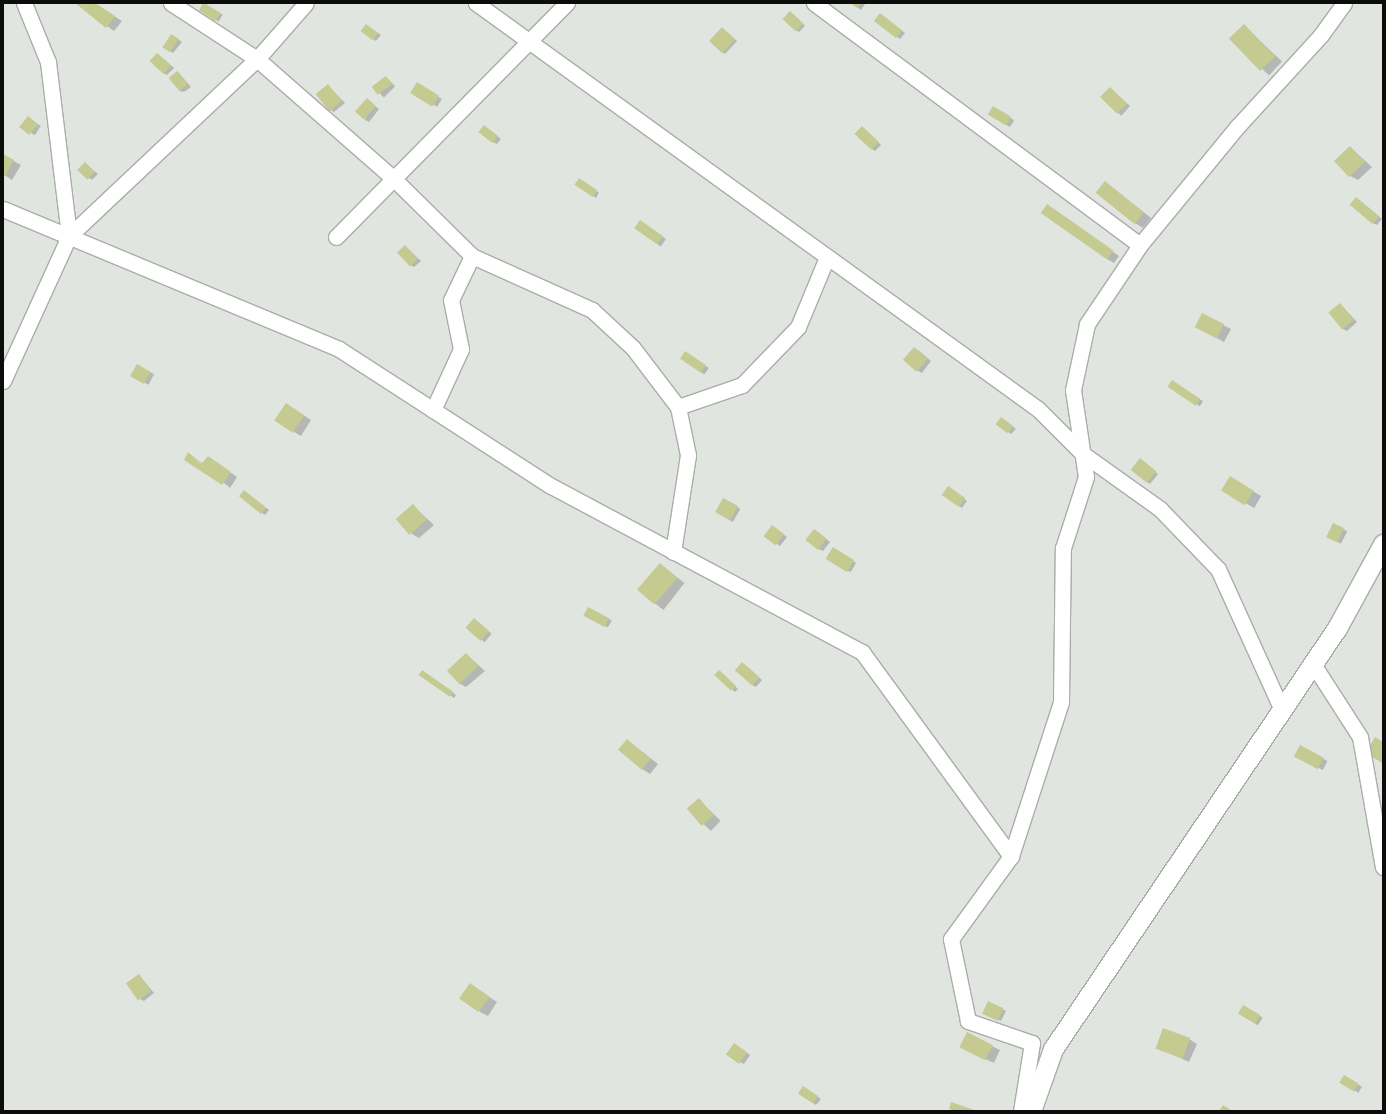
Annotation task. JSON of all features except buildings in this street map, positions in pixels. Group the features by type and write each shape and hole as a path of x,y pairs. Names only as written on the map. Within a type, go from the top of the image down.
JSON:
{"street":[{"path":"24,3 48,62 69,236"},
{"path":"171,3 257,59 394,179 472,256 592,310 633,348 678,407 688,454 673,552"},
{"path":"3,381 69,236 257,59 306,3"},
{"path":"476,3 1038,409 1083,454 1160,509 1218,569 1282,710"},
{"path":"336,237 567,3"},
{"path":"814,3 1140,246"},
{"path":"1021,1111 1032,1043 968,1021 951,939 1011,856 1061,702 1063,548 1086,477 1074,390 1087,324 1140,246 1237,127 1321,35 1344,3"},
{"path":"3,209 339,349 551,486 862,652 1011,856"},
{"path":"433,410 460,349 451,300 472,256"},
{"path":"678,407 742,385 747,380 798,328 826,257"},
{"path":"1031,1111 1053,1049 1313,664 1383,544"},
{"path":"1313,664 1360,737 1383,867"}]}
